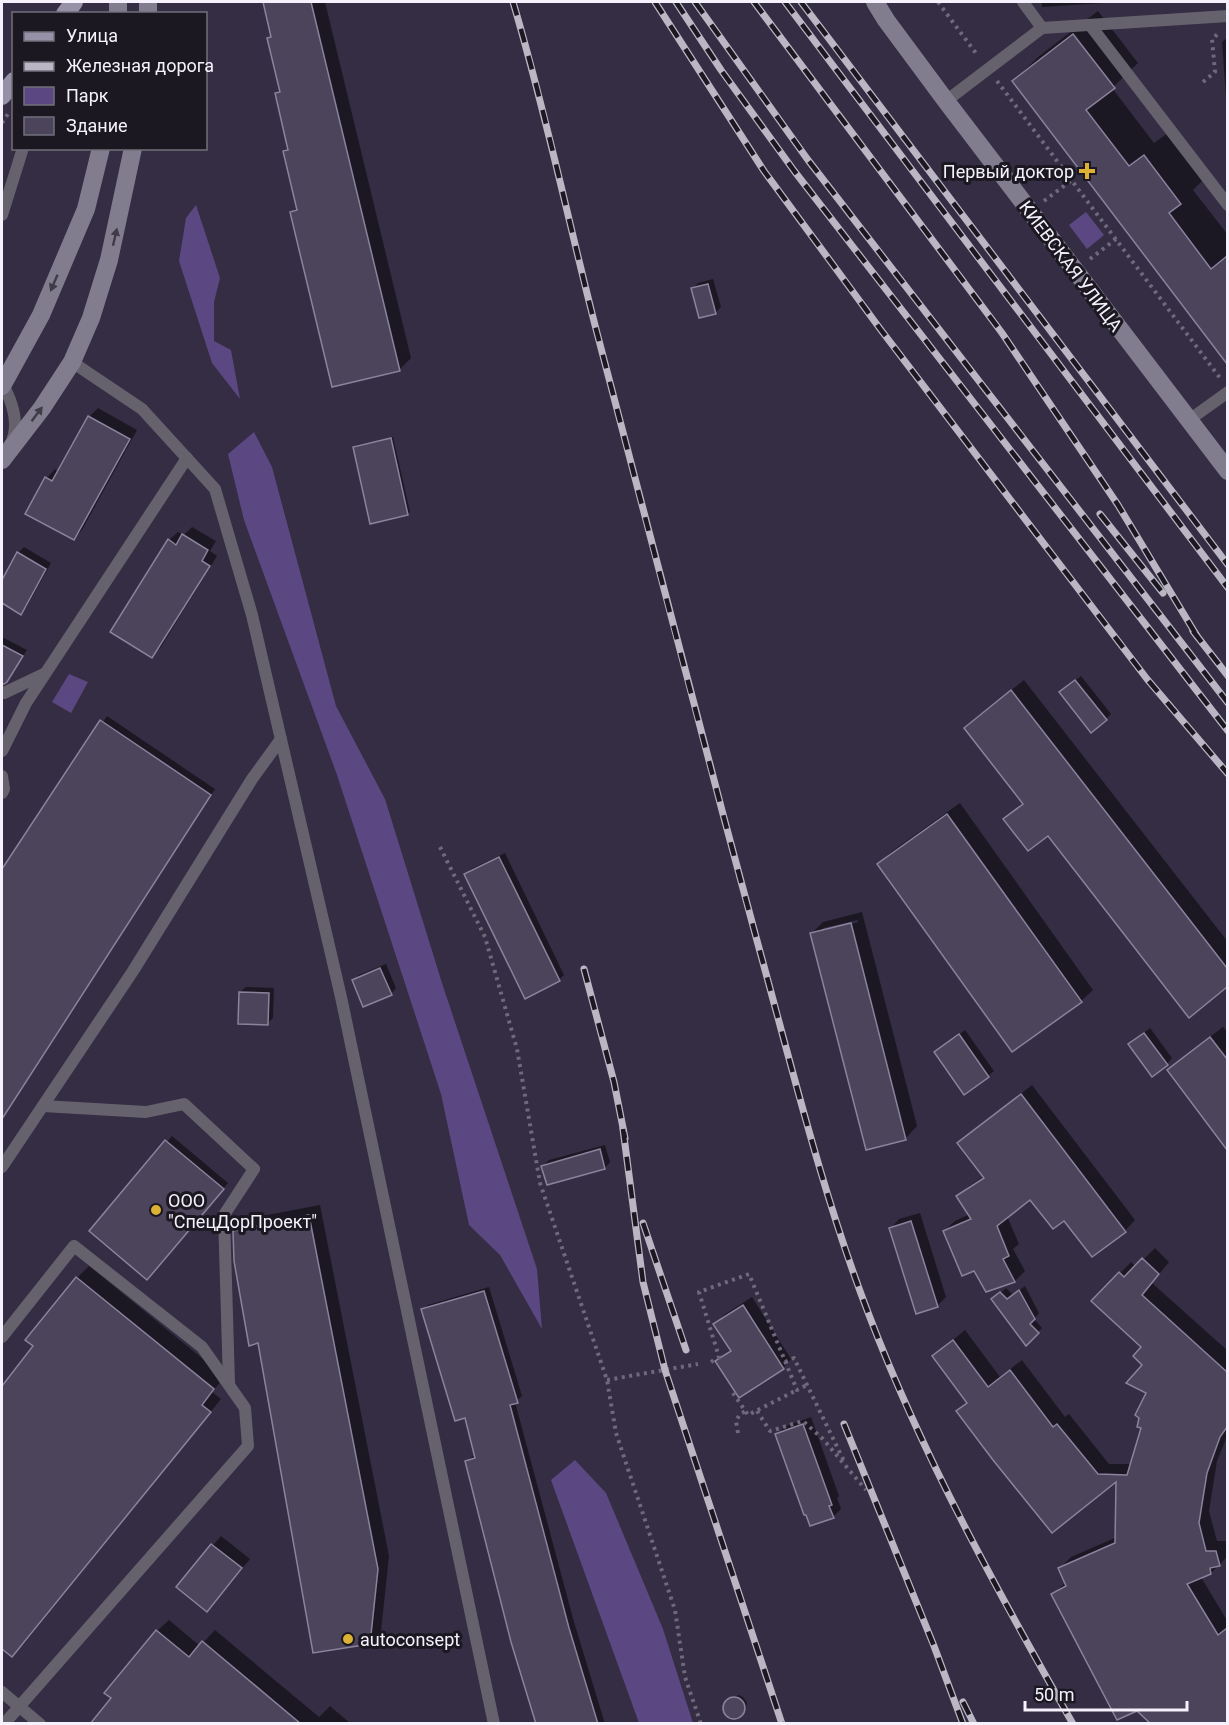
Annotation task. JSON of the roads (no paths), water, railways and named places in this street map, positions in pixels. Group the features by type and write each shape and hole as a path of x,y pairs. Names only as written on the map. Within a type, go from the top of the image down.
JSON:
{"main road":[{"name":"КИЕВСКАЯ УЛИЦА","path":"875,2 946,101 1227,471"},
{"path":"2,96 12,84"},
{"path":"2,384 41,315 86,209 101,150"},
{"path":"3,458 42,408 72,362 91,318 109,260 133,150"}],"lane":[{"path":"1023,2 1042,28"},
{"path":"946,101 1042,28 1227,16"},
{"path":"1090,25 1227,205"},
{"path":"2,215 22,150"},
{"path":"72,362 142,409 215,489 252,615 343,1007 494,1724"},
{"path":"2,384 13,409 16,432 3,458"},
{"path":"1189,420 1227,392"},
{"path":"2,751 26,703 187,458"},
{"path":"2,692 45,673"},
{"path":"2,1167 133,971 252,779 281,739"},
{"path":"2,776 4,789 2,793"},
{"path":"43,1106 146,1112 184,1104 254,1169 224,1215 229,1384"},
{"path":"2,1337 74,1246 202,1347 245,1408 248,1446 4,1724"},
{"path":"2,1692 40,1724"}],"railway":[{"path":"513,2 536,83 596,329 718,793 797,1087 837,1225 869,1315 913,1420 963,1523 1073,1724"},
{"path":"655,2 764,171 881,330 1147,679 1228,774"},
{"path":"676,2 721,70 795,172 1228,731"},
{"path":"695,2 808,160 1228,703"},
{"path":"754,2 1002,333 1118,505 1197,636"},
{"path":"785,2 1228,588"},
{"path":"801,2 1228,565"},
{"path":"1100,514 1163,593"},
{"path":"1193,631 1228,676"},
{"path":"584,969 614,1082 625,1138"},
{"path":"623,1129 643,1282 665,1370 782,1724"},
{"path":"643,1223 686,1350"},
{"path":"844,1424 934,1646 963,1724"},
{"path":"963,1702 974,1724"}],"place":[{"name":"Первый доктор","path":"1087,171"},
{"name":"ООО \"СпецДорПроект\"","path":"156,1210"},
{"name":"autoconsept","path":"348,1639"}]}
